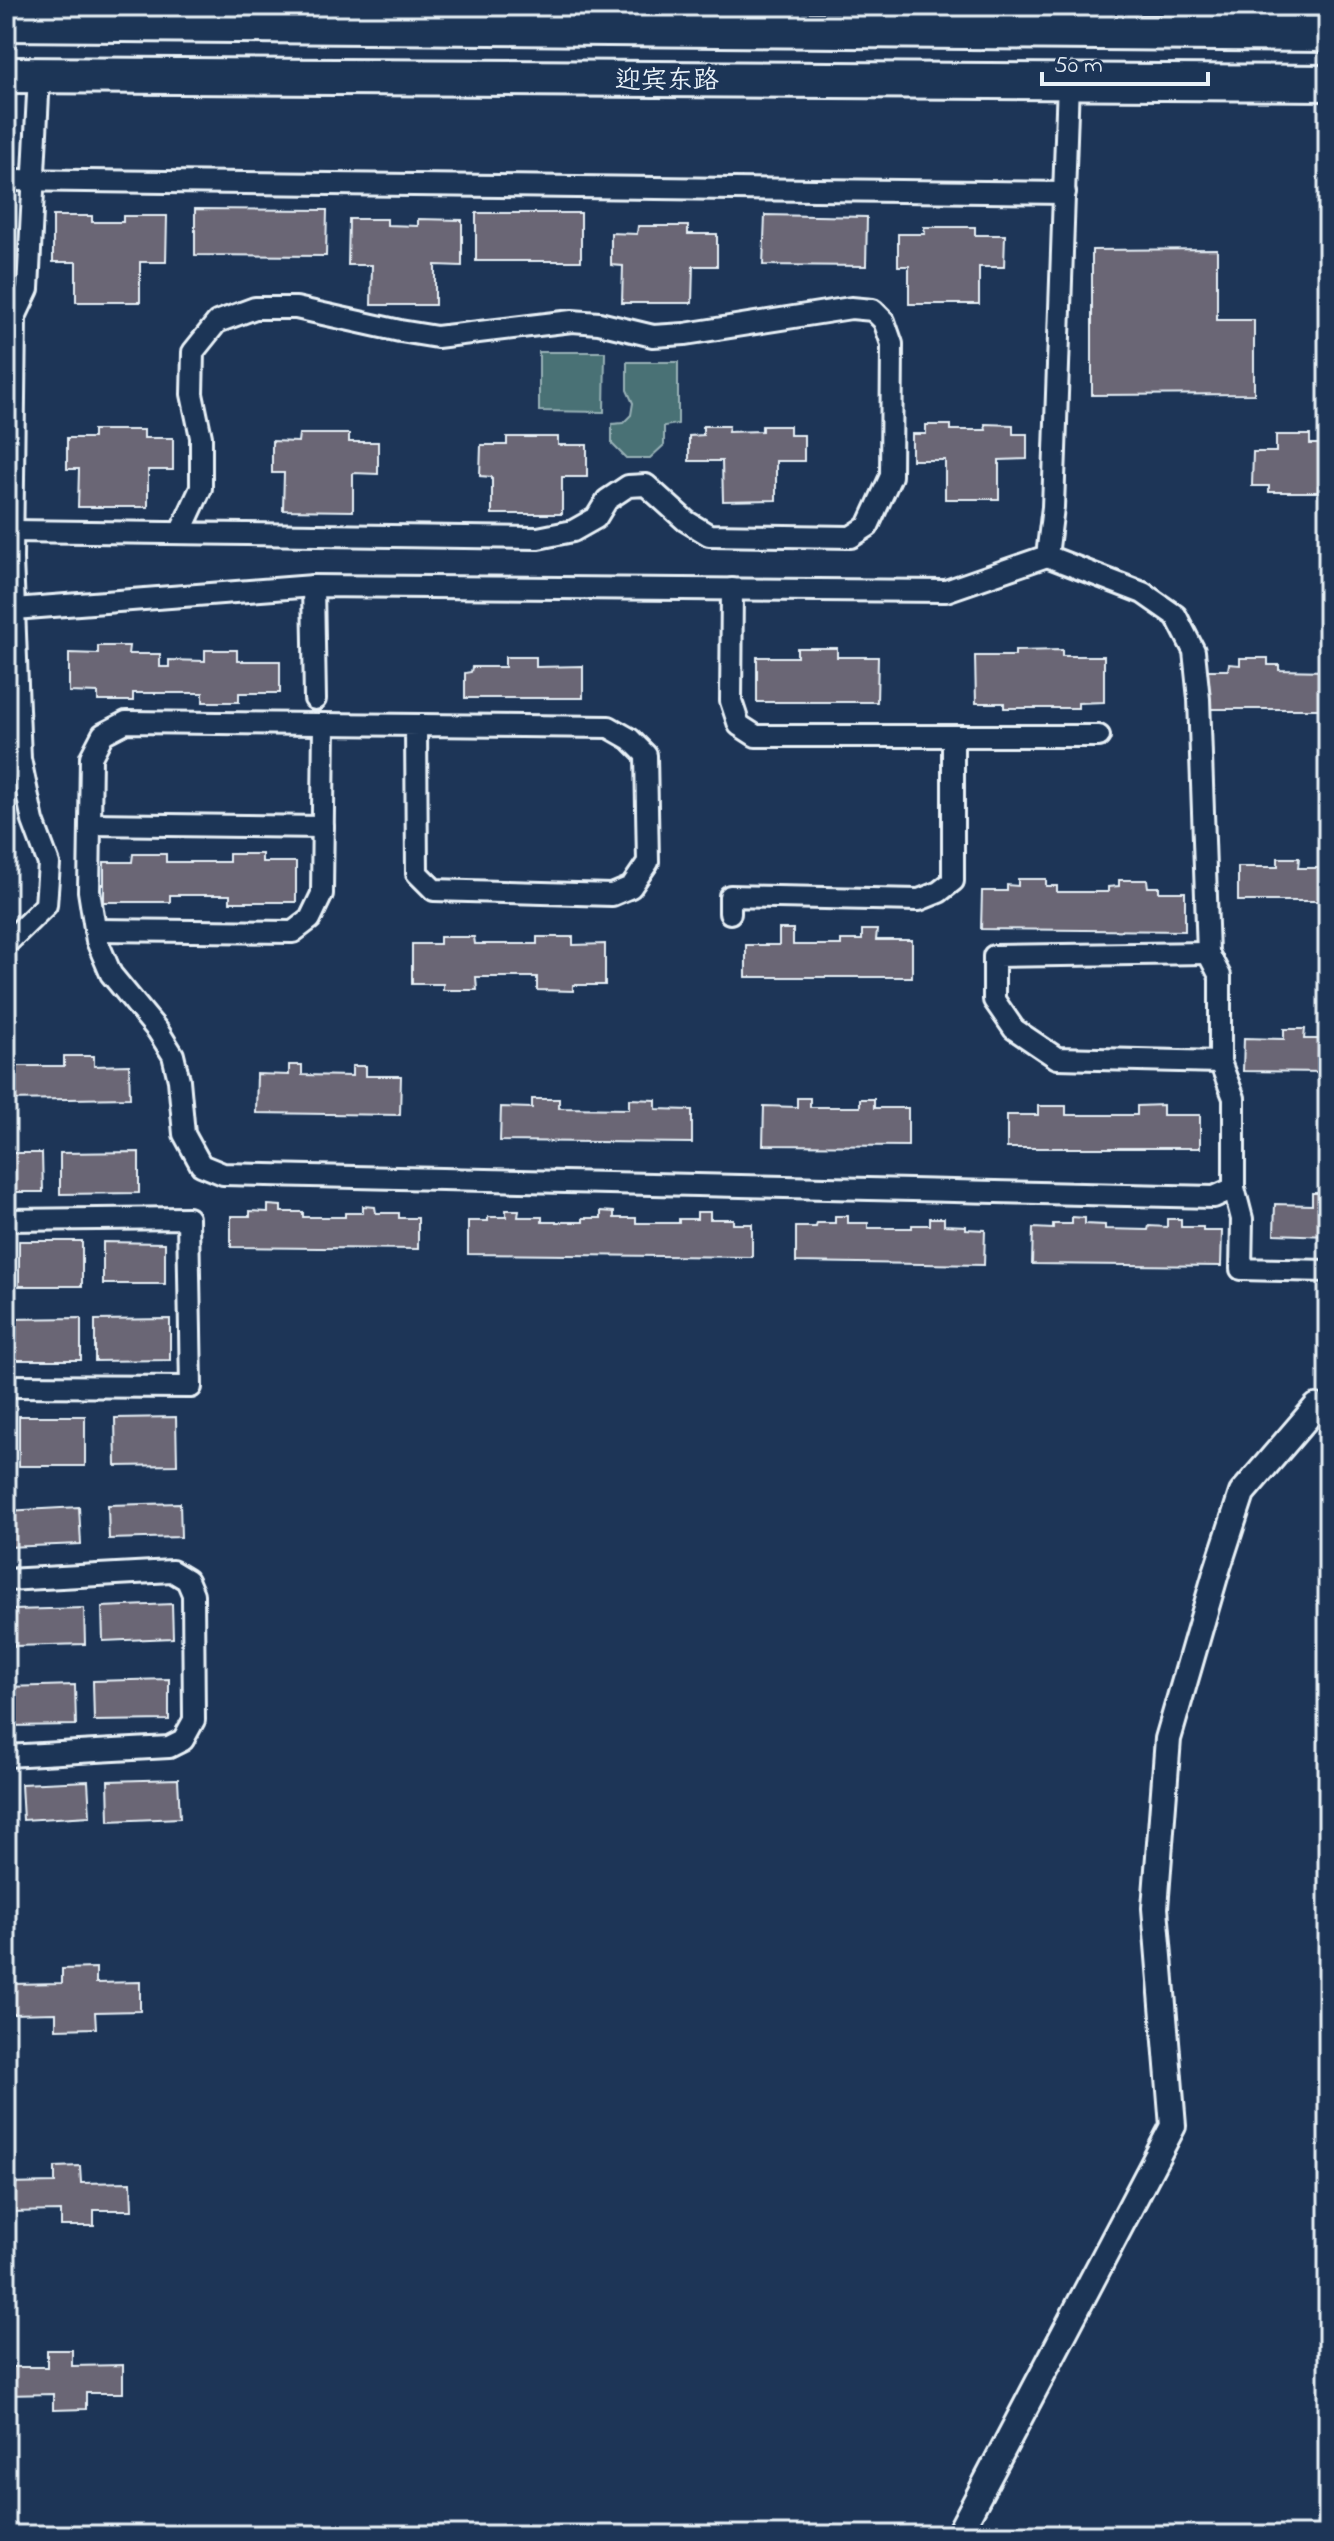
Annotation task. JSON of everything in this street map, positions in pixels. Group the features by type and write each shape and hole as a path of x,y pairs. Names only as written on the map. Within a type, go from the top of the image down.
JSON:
{"highway":[{"name":"迎宾东路","path":"6,23 1328,34"},
{"name":"迎宾东路","path":"22,75 1328,83"}],"street":[{"path":"6,944 46,905 49,864 33,821 20,759 9,558 12,531 10,308 28,289 33,180 22,75"},
{"path":"1047,556 1053,507 1068,82"},
{"path":"6,180 1065,193"},
{"path":"12,531 538,538 573,531 596,518 607,500 628,486 646,485 686,521 709,535 851,537 868,526 891,476 892,344 884,321 873,310 851,308 685,334 653,336 599,323 572,321 437,337 296,308 255,308 217,322 193,352 192,394 201,437 201,488 180,533"},
{"path":"14,609 313,586 946,591 1047,556 1143,593 1176,616 1194,651 1199,699 1208,953 1220,976 1220,1062 1234,1098 1234,1188 1242,1219 1241,1269 1328,1271"},
{"path":"313,586 315,699"},
{"path":"732,589 731,701 739,725 756,736 1099,736"},
{"path":"416,725 417,873 434,890 612,895 631,887 648,862 646,755 630,739 609,727 324,724 126,722 103,734 91,757 89,891 95,930 111,974 158,1031 173,1055 179,1080 184,1134 201,1165 223,1174 1214,1197 1234,1188"},
{"path":"95,930 293,932 310,919 322,894 324,724"},
{"path":"730,913 730,896 919,900 953,881 953,738"},
{"path":"91,824 323,827"},
{"path":"1208,953 994,956 994,1000 1014,1029 1057,1058 1220,1062"},
{"path":"6,1220 188,1218 191,1387 6,1386"},
{"path":"958,2535 1173,2126 1155,1908 1168,1739 1242,1493 1316,1407 1328,1411"},
{"path":"6,1580 172,1571 187,1580 193,1594 194,1720 183,1740 169,1747 6,1756"}],"green space":[{"path":"539,352 605,352 604,412 539,411"},
{"path":"627,362 678,362 678,424 664,426 664,445 650,458 626,458 612,444 612,424 623,423 631,415 633,403 627,390"}],"building":[{"path":"195,209 327,210 326,256 195,255"},
{"path":"476,213 581,213 581,261 476,261"},
{"path":"765,215 867,217 866,266 763,265"},
{"path":"53,216 92,216 92,222 123,222 123,216 167,216 166,262 140,262 140,302 76,302 76,262 53,262"},
{"path":"349,219 387,219 387,225 418,226 418,219 462,220 462,266 435,265 435,305 371,305 372,265 348,265"},
{"path":"638,226 688,226 688,234 717,234 717,266 693,266 692,303 622,303 623,266 611,265 611,233 637,234"},
{"path":"924,227 975,227 975,235 1005,235 1004,267 979,267 979,304 909,304 909,266 898,266 898,234 925,234"},
{"path":"1217,249 1217,320 1254,320 1254,394 1092,395 1092,250"},
{"path":"985,424 1013,425 1013,434 1027,434 1027,459 999,460 999,499 945,499 945,460 912,460 912,434 926,434 926,425 951,425 951,430 986,430"},
{"path":"703,426 729,426 728,432 762,431 762,426 790,426 790,435 804,435 804,461 776,461 776,500 723,501 722,461 689,461 689,436 703,435"},
{"path":"93,430 144,430 144,438 173,438 173,470 148,470 148,507 78,507 79,469 67,469 67,438 93,438"},
{"path":"299,434 349,434 349,442 378,442 378,474 353,473 353,511 283,510 284,473 272,473 272,441 298,442"},
{"path":"1276,435 1310,435 1310,444 1328,444 1328,486 1318,486 1318,492 1269,492 1269,486 1252,486 1253,452 1276,452"},
{"path":"507,437 558,437 558,445 587,445 587,477 562,477 562,514 492,514 492,477 480,476 481,445 507,445"},
{"path":"98,646 129,646 128,654 160,654 160,667 169,667 169,660 205,661 205,650 237,650 237,661 280,661 280,693 239,693 239,702 203,702 203,693 133,693 133,701 98,701 98,693 69,692 69,653 98,654"},
{"path":"797,648 837,648 837,657 878,657 877,702 757,702 757,657 797,657"},
{"path":"1062,650 1062,656 1104,656 1104,702 1078,703 1078,708 1004,708 1004,703 976,703 975,656 1015,656 1015,651"},
{"path":"505,657 536,657 536,667 583,666 583,698 465,698 465,673 471,672 472,667 505,667"},
{"path":"1240,658 1268,658 1268,665 1279,665 1279,670 1328,671 1328,709 1203,709 1203,670 1228,670 1229,664 1240,665"},
{"path":"133,854 166,854 166,862 229,862 229,854 262,854 262,862 296,862 296,902 230,902 230,895 170,895 170,902 104,902 104,862 132,862"},
{"path":"1278,858 1299,858 1298,868 1328,868 1328,901 1238,901 1238,867 1278,867"},
{"path":"1018,879 1046,879 1046,886 1057,886 1057,892 1108,892 1108,887 1119,886 1119,880 1147,880 1148,887 1159,887 1159,892 1185,892 1185,931 981,929 982,891 1007,891 1007,885 1018,886"},
{"path":"779,929 793,929 793,945 841,945 841,940 862,940 862,930 877,930 876,940 912,940 912,977 746,977 746,945 779,945"},
{"path":"440,937 474,937 475,944 537,944 537,937 573,937 573,945 605,944 605,985 573,985 573,991 537,990 537,977 476,977 477,990 443,990 443,984 412,984 412,944 440,944"},
{"path":"1284,1029 1305,1029 1304,1039 1328,1039 1328,1072 1243,1071 1244,1038 1284,1039"},
{"path":"64,1056 94,1056 94,1066 129,1065 130,1098 6,1100 6,1066 64,1066"},
{"path":"289,1065 302,1065 302,1075 352,1076 352,1066 366,1066 366,1076 401,1076 400,1115 256,1113 257,1074 289,1075"},
{"path":"797,1098 810,1098 810,1107 860,1107 860,1099 874,1099 874,1108 908,1108 908,1146 763,1145 764,1106 797,1107"},
{"path":"532,1099 559,1099 559,1108 629,1109 629,1099 656,1100 656,1109 692,1110 692,1143 500,1141 501,1107 532,1108"},
{"path":"1163,1105 1163,1115 1200,1115 1200,1148 1007,1148 1007,1115 1038,1115 1038,1106 1066,1106 1066,1115 1137,1115 1137,1106"},
{"path":"139,1152 139,1193 60,1194 60,1153"},
{"path":"6,1153 42,1153 43,1192 6,1192"},
{"path":"1312,1193 1328,1193 1328,1236 1274,1234 1275,1204 1312,1205"},
{"path":"268,1205 281,1206 281,1212 303,1212 303,1217 345,1217 345,1213 363,1213 363,1206 375,1207 376,1213 399,1213 399,1218 418,1218 418,1249 231,1247 231,1216 250,1216 250,1211 268,1212"},
{"path":"506,1210 519,1210 518,1217 542,1217 542,1222 583,1222 583,1218 601,1218 601,1211 614,1212 614,1218 636,1218 636,1223 679,1223 679,1219 697,1219 697,1212 710,1212 710,1219 733,1219 733,1224 752,1224 752,1257 468,1254 468,1221 506,1217"},
{"path":"835,1216 848,1216 848,1223 868,1223 868,1228 912,1228 912,1225 930,1225 930,1218 944,1218 944,1225 985,1230 984,1265 796,1262 796,1227 835,1223"},
{"path":"1072,1217 1085,1218 1085,1224 1105,1225 1105,1229 1148,1230 1149,1226 1167,1227 1167,1219 1181,1219 1181,1227 1222,1231 1221,1266 1032,1264 1033,1228 1053,1229 1053,1224 1072,1224"},
{"path":"19,1241 82,1241 82,1286 19,1286"},
{"path":"103,1242 165,1243 165,1284 103,1284"},
{"path":"81,1318 81,1360 6,1360 6,1319"},
{"path":"170,1319 170,1360 95,1361 95,1320"},
{"path":"19,1416 85,1416 85,1466 19,1466"},
{"path":"176,1417 177,1465 116,1466 115,1418"},
{"path":"180,1503 181,1537 109,1539 108,1505"},
{"path":"79,1507 81,1544 6,1547 6,1511"},
{"path":"172,1604 173,1638 103,1641 102,1607"},
{"path":"84,1608 85,1644 14,1646 13,1610"},
{"path":"169,1679 169,1720 94,1721 93,1681"},
{"path":"75,1685 76,1725 6,1726 6,1687"},
{"path":"178,1779 180,1818 109,1821 108,1781"},
{"path":"88,1781 90,1816 23,1820 21,1784"},
{"path":"96,1968 96,1983 140,1982 140,2011 95,2012 96,2028 56,2029 56,2013 11,2014 11,1984 62,1983 62,1969"},
{"path":"80,2166 81,2183 131,2182 132,2210 94,2210 94,2226 61,2226 61,2211 6,2212 6,2184 55,2183 55,2167"},
{"path":"47,2350 72,2350 72,2366 123,2365 123,2393 86,2393 86,2409 53,2410 53,2394 6,2395 6,2367 47,2367"}]}
